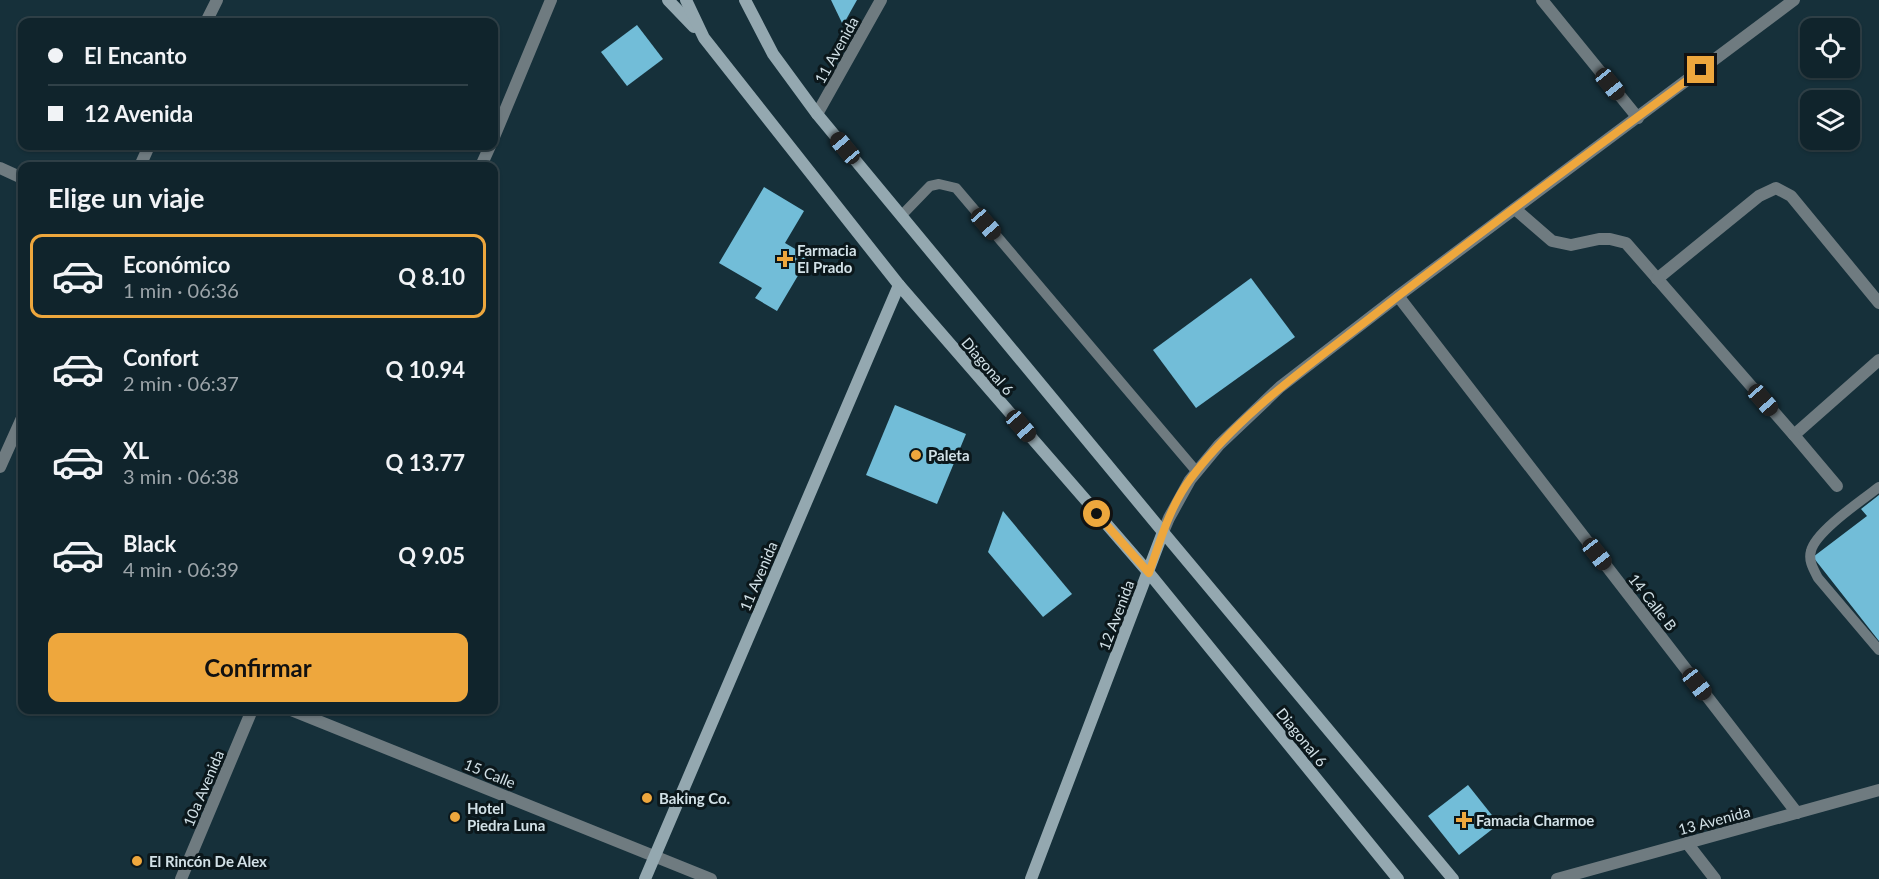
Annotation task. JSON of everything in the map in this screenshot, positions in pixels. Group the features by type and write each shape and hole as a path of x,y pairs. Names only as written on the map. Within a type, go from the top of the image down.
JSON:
{"main road":[{"path":"668,0 704,38"},
{"name":"Diagonal 6","path":"686,0 704,38 898,285 1149,573 1398,879"},
{"name":"Diagonal 6","path":"745,0 773,54 817,114 1453,879"},
{"name":"11 Avenida","path":"645,879 898,285"},
{"name":"12 Avenida","path":"1031,879 1163,532"}],"street":[{"path":"208,18 217,0"},
{"path":"498,127 551,0"},
{"name":"11 Avenida","path":"817,114 881,0"},
{"path":"1542,0 1638,118"},
{"name":"12 Avenida","path":"1163,532 1190,480 1219,445 1280,387 1794,0"},
{"path":"0,168 18,176"},
{"path":"1657,279 1759,196 1776,188 1791,196 1879,303"},
{"path":"1515,209 1552,241 1571,245 1610,239 1626,243 1837,486"},
{"name":"14 Calle B","path":"1398,296 1797,813"},
{"path":"1794,435 1879,360"},
{"path":"0,467 18,427"},
{"name":"10a Avenida","path":"181,879 250,714"},
{"name":"15 Calle","path":"301,714 711,879"},
{"name":"13 Avenida","path":"1557,879 1879,790"},
{"path":"1687,843 1715,879"}],"lane":[{"path":"901,216 930,186 939,184 956,188 1197,472"},
{"path":"1879,487 1818,536 1810,551 1811,564 1818,578 1879,650"}],"building":[{"path":"831,0 857,0 843,25"},
{"path":"637,25 663,59 627,86 601,52"},
{"path":"764,187 804,211 785,243 809,257 777,311 755,298 762,288 719,263"},
{"path":"1251,278 1295,337 1196,408 1153,350"},
{"name":"Paleta","path":"895,405 966,434 937,504 866,475"},
{"path":"1879,495 1879,641 1813,557 1867,516 1861,509"},
{"path":"1003,511 1072,594 1043,617 988,552"},
{"name":"Famacia Charmoe","path":"1468,785 1499,824 1459,855 1428,816"}],"place":[{"name":"Farmacia El Prado","path":"785,259"},
{"name":"Paleta","path":"916,455"},
{"name":"Baking Co.","path":"647,798"},
{"name":"Hotel Piedra Luna","path":"455,817"},
{"name":"Famacia Charmoe","path":"1464,820"},
{"name":"El Rincón De Alex","path":"137,861"}],"route":[{"path":"1097,514 1149,573 1169,518 1190,480 1219,445 1280,387 1701,70"}]}
